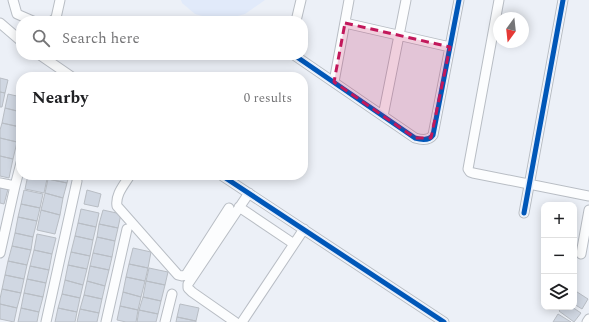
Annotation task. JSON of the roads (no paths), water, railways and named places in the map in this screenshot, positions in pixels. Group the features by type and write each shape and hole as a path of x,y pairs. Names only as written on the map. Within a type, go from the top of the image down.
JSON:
{"street":[{"path":"13,0 17,14 22,16"},
{"path":"56,16 60,0"},
{"path":"297,16 302,0"},
{"path":"334,82 349,0"},
{"path":"382,116 406,0"},
{"path":"301,60 415,138 427,140 433,135 459,0"},
{"path":"499,0 468,169 473,174 589,196"},
{"path":"524,213 563,0"},
{"path":"0,23 16,37"},
{"path":"345,24 450,47"},
{"path":"47,60 65,72"},
{"path":"0,253 17,180"},
{"path":"127,180 116,200 117,206 178,275 186,275 228,208"},
{"path":"229,180 432,319 444,322"},
{"path":"46,322 77,181"},
{"path":"0,183 15,186"},
{"path":"235,322 192,292 188,288 188,284 249,193"},
{"path":"239,207 294,244"},
{"path":"581,254 589,210"},
{"path":"106,322 127,229"},
{"path":"242,322 304,230"},
{"path":"165,322 172,294"}]}
